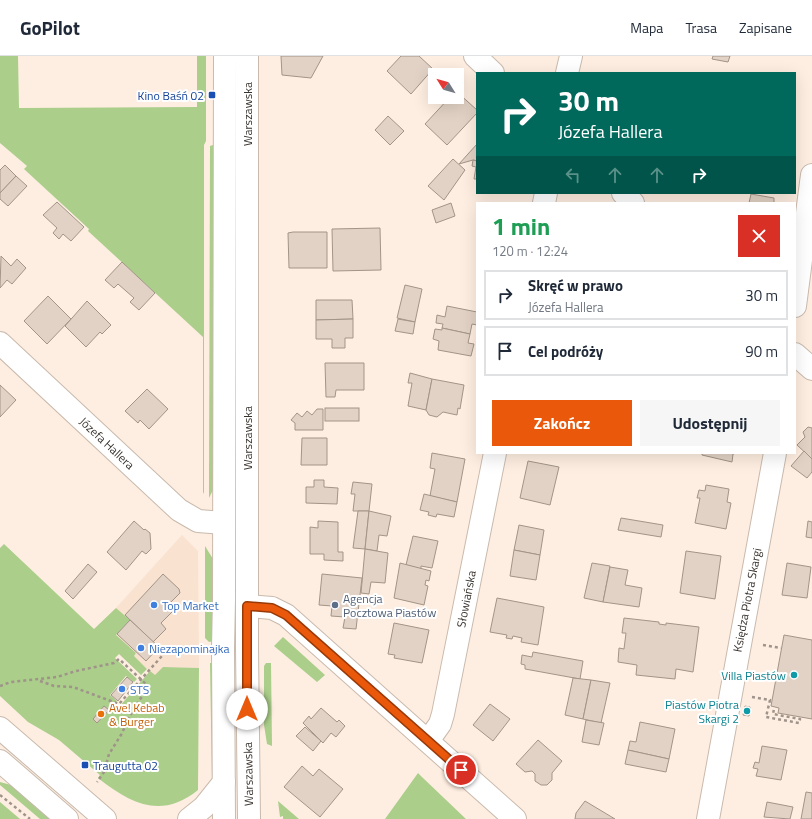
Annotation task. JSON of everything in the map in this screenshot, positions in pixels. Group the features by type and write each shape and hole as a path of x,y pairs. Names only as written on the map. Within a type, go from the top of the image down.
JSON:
{"street":[{"name":"Warszawska","path":"224,819 225,56"},
{"name":"Warszawska","path":"248,56 247,606 249,819"},
{"path":"475,56 492,72"},
{"path":"567,72 571,56"},
{"path":"796,298 812,175"},
{"path":"624,194 632,202"},
{"name":"Józefa Hallera","path":"0,343 180,510 198,520 224,523"},
{"path":"796,355 812,369"},
{"name":"Słowiańska","path":"428,741 440,724 443,714 494,454"},
{"name":"Księdza Piotra Skargi","path":"708,819 774,454"},
{"path":"247,606 272,608 286,615 515,819"},
{"path":"0,728 105,819"},
{"path":"0,761 67,819"},
{"name":"Warszawska","path":"189,819 204,807 224,782"}],"path":[{"path":"763,645 781,648"},
{"path":"39,681 54,686 73,688 119,704 170,646 198,648 205,651"},
{"path":"0,686 11,682 39,681 57,678 76,670 114,663 119,659 141,678 146,684 145,692 134,708 121,735 109,754 104,772 97,782"},
{"path":"749,696 770,700 766,717 799,723 800,719 773,714 774,708 778,709"},
{"path":"0,795 30,819"}],"shaded area":[{"path":"182,535 198,551 199,668 163,667 155,676 133,656 135,653 116,635 130,620 116,608"}],"green space":[{"path":"0,56 18,56 19,108 197,107 197,56 206,56 206,141 204,145 203,494 203,337 88,231 89,229 24,169 27,166 0,143"},
{"path":"215,145 214,488 209,498 210,146"},
{"path":"4,544 94,629 116,608 130,620 116,635 136,653 134,656 147,669 141,675 119,654 115,658 137,679 134,682 126,676 110,695 117,701 115,704 119,707 150,671 155,675 163,667 199,668 198,790 185,799 172,804 160,806 147,805 135,801 123,795 98,778 100,775 59,740 28,722 0,696 0,548"},
{"path":"205,546 213,559 214,641 209,642 205,638"},
{"path":"283,637 325,675 317,682 274,646"},
{"path":"210,663 214,663 214,773 212,780"},
{"path":"266,663 271,663 272,746 267,744 264,725 264,666"},
{"path":"418,773 423,778 466,819 385,819"},
{"path":"0,782 11,785 52,819 40,819 0,785"},
{"path":"278,801 299,819 283,819 283,816 280,817"},
{"path":"0,802 20,819 0,819"}],"building":[{"path":"281,56 323,56 311,78 282,75"},
{"path":"401,56 419,56 432,68 428,68 428,75 411,94 387,71"},
{"path":"713,56 730,56 728,62 712,59"},
{"path":"464,98 476,109 476,114 447,145 425,124 444,104 464,104"},
{"path":"388,116 404,131 390,145 375,130"},
{"path":"476,145 476,161 473,160 459,164"},
{"path":"453,159 465,170 444,200 428,186"},
{"path":"473,160 476,161 476,167 472,166"},
{"path":"5,165 16,176 0,193 0,170"},
{"path":"476,167 476,179 474,179"},
{"path":"16,176 27,186 8,206 0,199 0,193"},
{"path":"751,194 774,198 774,202 749,202"},
{"path":"57,202 84,227 71,241 63,234 59,239 53,233 57,228 43,215"},
{"path":"451,203 455,216 436,223 432,210"},
{"path":"380,228 381,270 333,271 332,229"},
{"path":"327,232 327,268 289,268 288,233"},
{"path":"1,256 11,266 17,259 26,268 12,284 7,280 0,288"},
{"path":"122,262 155,293 139,310 130,302 134,298 118,284 114,288 105,280"},
{"path":"405,285 422,289 415,322 397,318"},
{"path":"48,296 71,319 47,344 24,321"},
{"path":"316,300 352,300 353,319 316,320"},
{"path":"87,301 111,325 102,334 100,332 86,347 65,326"},
{"path":"447,306 476,312 476,325 472,324 470,334 442,328 443,324 436,323 437,315 445,317"},
{"path":"353,319 353,338 345,338 345,348 332,348 332,339 316,339 316,320"},
{"path":"398,319 415,322 413,334 395,331"},
{"path":"442,328 470,334 468,343 474,344 471,356 438,350 439,341 433,339 435,329 442,330"},
{"path":"325,363 364,363 364,390 336,390 335,397 326,397"},
{"path":"410,373 432,379 426,410 408,406 412,383 408,383"},
{"path":"432,379 464,385 460,409 458,408 457,415 443,412 437,417 429,415 426,410"},
{"path":"0,385 16,400 0,417"},
{"path":"147,389 168,409 149,429 140,420 138,423 125,411"},
{"path":"325,408 359,408 359,421 325,421"},
{"path":"317,409 323,409 323,430 295,430 295,423 291,420 297,413 302,417 307,411 312,415"},
{"path":"808,427 812,428 812,459 797,445 805,437 803,432"},
{"path":"302,438 327,438 327,465 301,465"},
{"path":"804,451 812,459 812,472 807,478 791,466"},
{"path":"432,453 465,459 457,502 430,496 435,469 430,468"},
{"path":"702,454 733,454 732,462"},
{"path":"528,461 559,467 550,505 520,498"},
{"path":"314,480 324,480 324,487 338,488 337,504 306,503 306,487 314,487"},
{"path":"353,482 372,484 369,511 353,511 355,494 351,494"},
{"path":"706,485 729,489 727,502 731,503 726,529 695,523 700,498 697,498 699,490 705,491"},
{"path":"424,494 457,502 454,517 437,514 436,517 428,515 429,512 420,510"},
{"path":"358,511 369,511 365,549 353,548"},
{"path":"369,511 391,516 387,536 379,535 377,551 365,549"},
{"path":"621,518 663,525 661,537 618,530"},
{"path":"134,521 150,533 151,549 146,554 142,551 126,570 107,552"},
{"path":"318,521 338,522 338,552 343,552 343,561 324,560 324,554 310,554 310,527 318,528"},
{"path":"808,521 812,522 812,538 806,537"},
{"path":"519,525 544,530 540,555 514,550"},
{"path":"413,536 438,541 432,568 421,566 421,569 406,565"},
{"path":"365,549 388,553 385,583 371,582 369,594 361,593"},
{"path":"514,550 540,555 536,580 510,576"},
{"path":"686,551 721,556 715,599 680,593"},
{"path":"400,563 431,571 429,581 426,580 425,585 428,586 424,605 394,598"},
{"path":"592,563 610,566 603,602 584,598"},
{"path":"787,563 811,567 807,598 782,595"},
{"path":"88,564 97,572 73,599 65,591"},
{"path":"610,567 628,570 625,585 642,588 639,607 603,602"},
{"path":"163,574 179,589 180,593 168,605 174,610 161,623 166,629 153,642 125,615"},
{"path":"322,574 362,578 356,629 343,628 345,617 331,616 332,606 319,605"},
{"path":"497,598 544,607 538,645 521,642 522,638 513,636 512,639 506,638 507,635 490,632"},
{"path":"624,618 659,622 659,624 666,625 666,623 699,627 693,672 676,669 675,679 636,675 637,665 618,662 619,648 624,649 626,633 622,633"},
{"path":"130,620 159,647 146,661 117,634"},
{"path":"394,623 429,630 422,663 394,658 395,655 388,654"},
{"name":"Villa Piastów","path":"784,635 812,640 812,719 778,713 779,708 771,706"},
{"path":"533,652 583,661 580,679 525,669 525,665 521,664 522,655 532,657"},
{"name":"STS","path":"127,677 133,682 118,701 111,695"},
{"path":"573,678 591,680 583,719 565,715"},
{"path":"591,680 610,683 601,723 583,719"},
{"path":"490,704 510,719 493,741 473,725"},
{"name":"Ave! Kebab & Burger","path":"104,706 109,710 97,723 93,719"},
{"name":"Piastów Piotra Skargi 2","path":"745,706 750,707 749,716 743,715"},
{"path":"321,708 337,722 339,720 345,726 336,737 331,733 323,743 303,723 309,716 311,719"},
{"path":"586,720 604,723 599,745 582,742"},
{"path":"640,722 675,729 669,759 628,750 630,741 636,742"},
{"path":"305,727 321,741 313,751 296,736"},
{"path":"538,740 562,761 552,773 552,780 547,785 541,785 535,781 535,774 532,771 525,772 516,764"},
{"path":"762,746 787,750 781,780 756,776 758,769 753,768 755,762 759,763"},
{"path":"628,750 669,759 666,772 625,764"},
{"path":"302,766 313,776 319,769 343,789 320,817 284,787"},
{"path":"806,792 812,793 812,819 801,819"},
{"path":"585,801 615,819 575,819 576,813"},
{"path":"767,802 793,807 790,819 764,817"}],"place":[{"name":"Kino Baśń 02","path":"212,95"},
{"name":"Top Market","path":"154,605"},
{"name":"Agencja Pocztowa Piastów","path":"335,605"},
{"name":"Niezapominajka","path":"141,648"},
{"name":"Villa Piastów","path":"794,675"},
{"name":"STS","path":"122,689"},
{"name":"Piastów Piotra Skargi 2","path":"747,711"},
{"name":"Ave! Kebab & Burger","path":"101,714"},
{"name":"Traugutta 02","path":"85,765"}],"route":[{"path":"247,709 247,606 272,608 286,615 461,770"}]}
